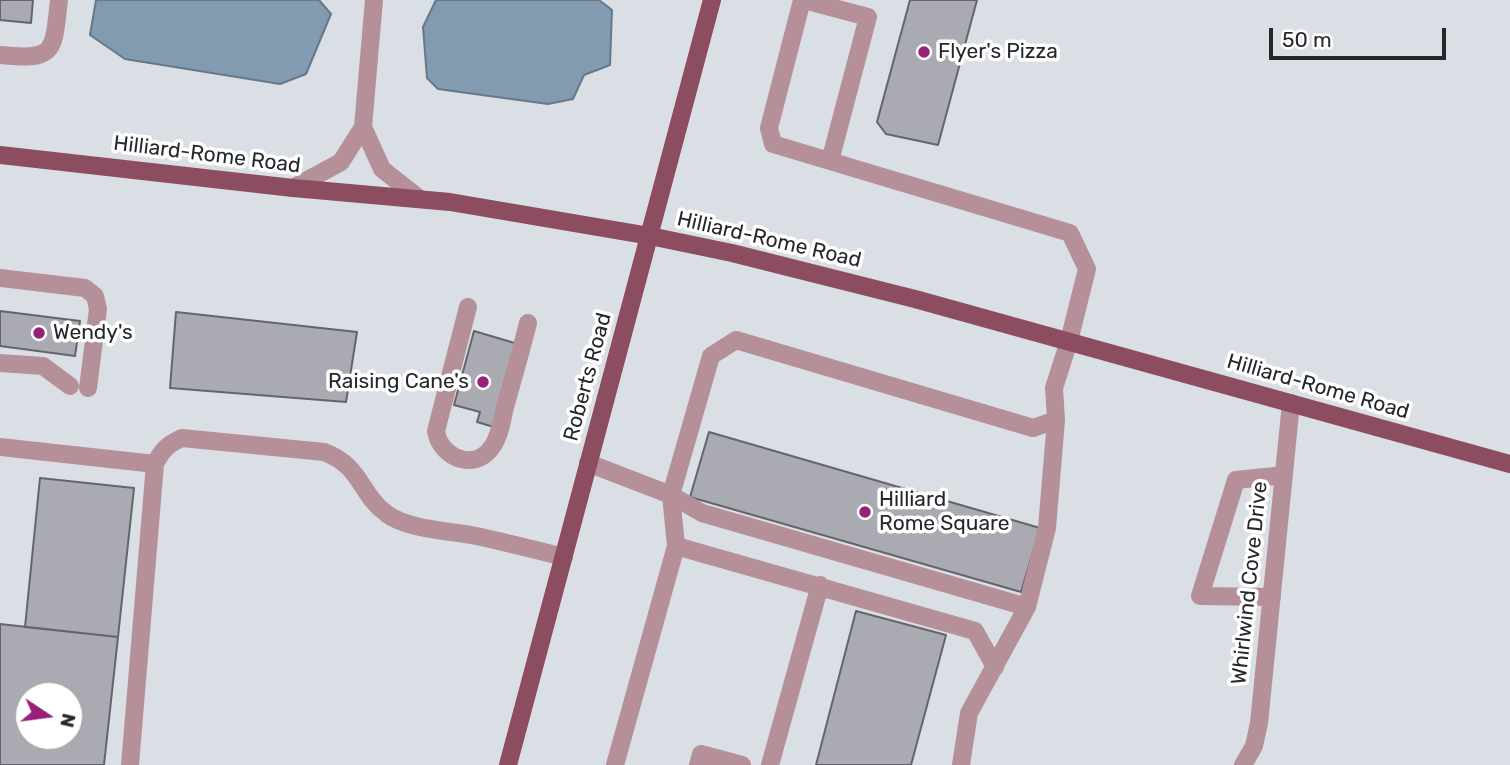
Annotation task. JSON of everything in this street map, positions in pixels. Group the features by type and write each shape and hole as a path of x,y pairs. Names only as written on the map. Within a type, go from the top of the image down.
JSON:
{"main road":[{"name":"Roberts Road","path":"508,765 712,0"},
{"name":"Hilliard-Rome Road","path":"0,155 293,188 420,199 650,236 732,253 915,299 1510,464"}],"street":[{"path":"0,55 27,58 40,56 48,49 54,41 59,0"},
{"path":"293,188 341,162 363,127 374,0"},
{"path":"830,161 868,18 803,0 769,128 773,145 1070,233 1087,270 1054,388 1056,420 1047,528 1027,607 969,713 961,765"},
{"path":"363,127 382,169 420,199"},
{"path":"0,278 85,288 95,296 98,309 88,388"},
{"path":"468,307 436,431 440,446 445,452 459,459 477,459 483,456 497,439 528,323"},
{"path":"615,765 676,546 671,495 711,356 736,341 1033,428 1056,420"},
{"path":"0,363 43,366 70,386"},
{"name":"Whirlwind Cove Drive","path":"1244,765 1254,746 1259,723 1291,403"},
{"path":"130,765 155,464 169,443 182,438 324,452 341,458 354,471 376,504 389,516 405,522 564,557"},
{"path":"0,447 155,464"},
{"path":"588,463 671,495 702,513 1027,607"},
{"path":"1272,597 1200,596 1236,480 1284,475"},
{"path":"676,546 975,631 995,667"},
{"path":"770,765 820,585"},
{"path":"698,765 701,754 742,765"}],"water":[{"path":"96,0 319,0 331,14 306,74 280,84 125,59 90,35"},
{"path":"436,0 599,0 612,10 610,65 584,75 573,99 548,104 438,89 427,78 423,27"}],"building":[{"path":"0,0 33,0 31,23 0,20"},
{"path":"910,0 977,0 938,145 886,134 877,122"},
{"name":"Wendy's","path":"0,311 80,321 75,356 0,346"},
{"path":"176,312 357,332 346,402 170,388"},
{"name":"Raising Cane's","path":"474,331 518,344 494,427 477,422 480,412 454,405"},
{"name":"Hilliard Rome Square","path":"709,432 1040,528 1021,592 690,497"},
{"path":"40,478 134,488 118,637 25,627"},
{"path":"856,611 946,635 911,765 816,765"},
{"path":"0,624 118,637 104,765 0,765"}],"place":[{"name":"Flyer's Pizza","path":"924,52"},
{"name":"Wendy's","path":"39,333"},
{"name":"Raising Cane's","path":"483,382"},
{"name":"Hilliard Rome Square","path":"865,512"}]}
